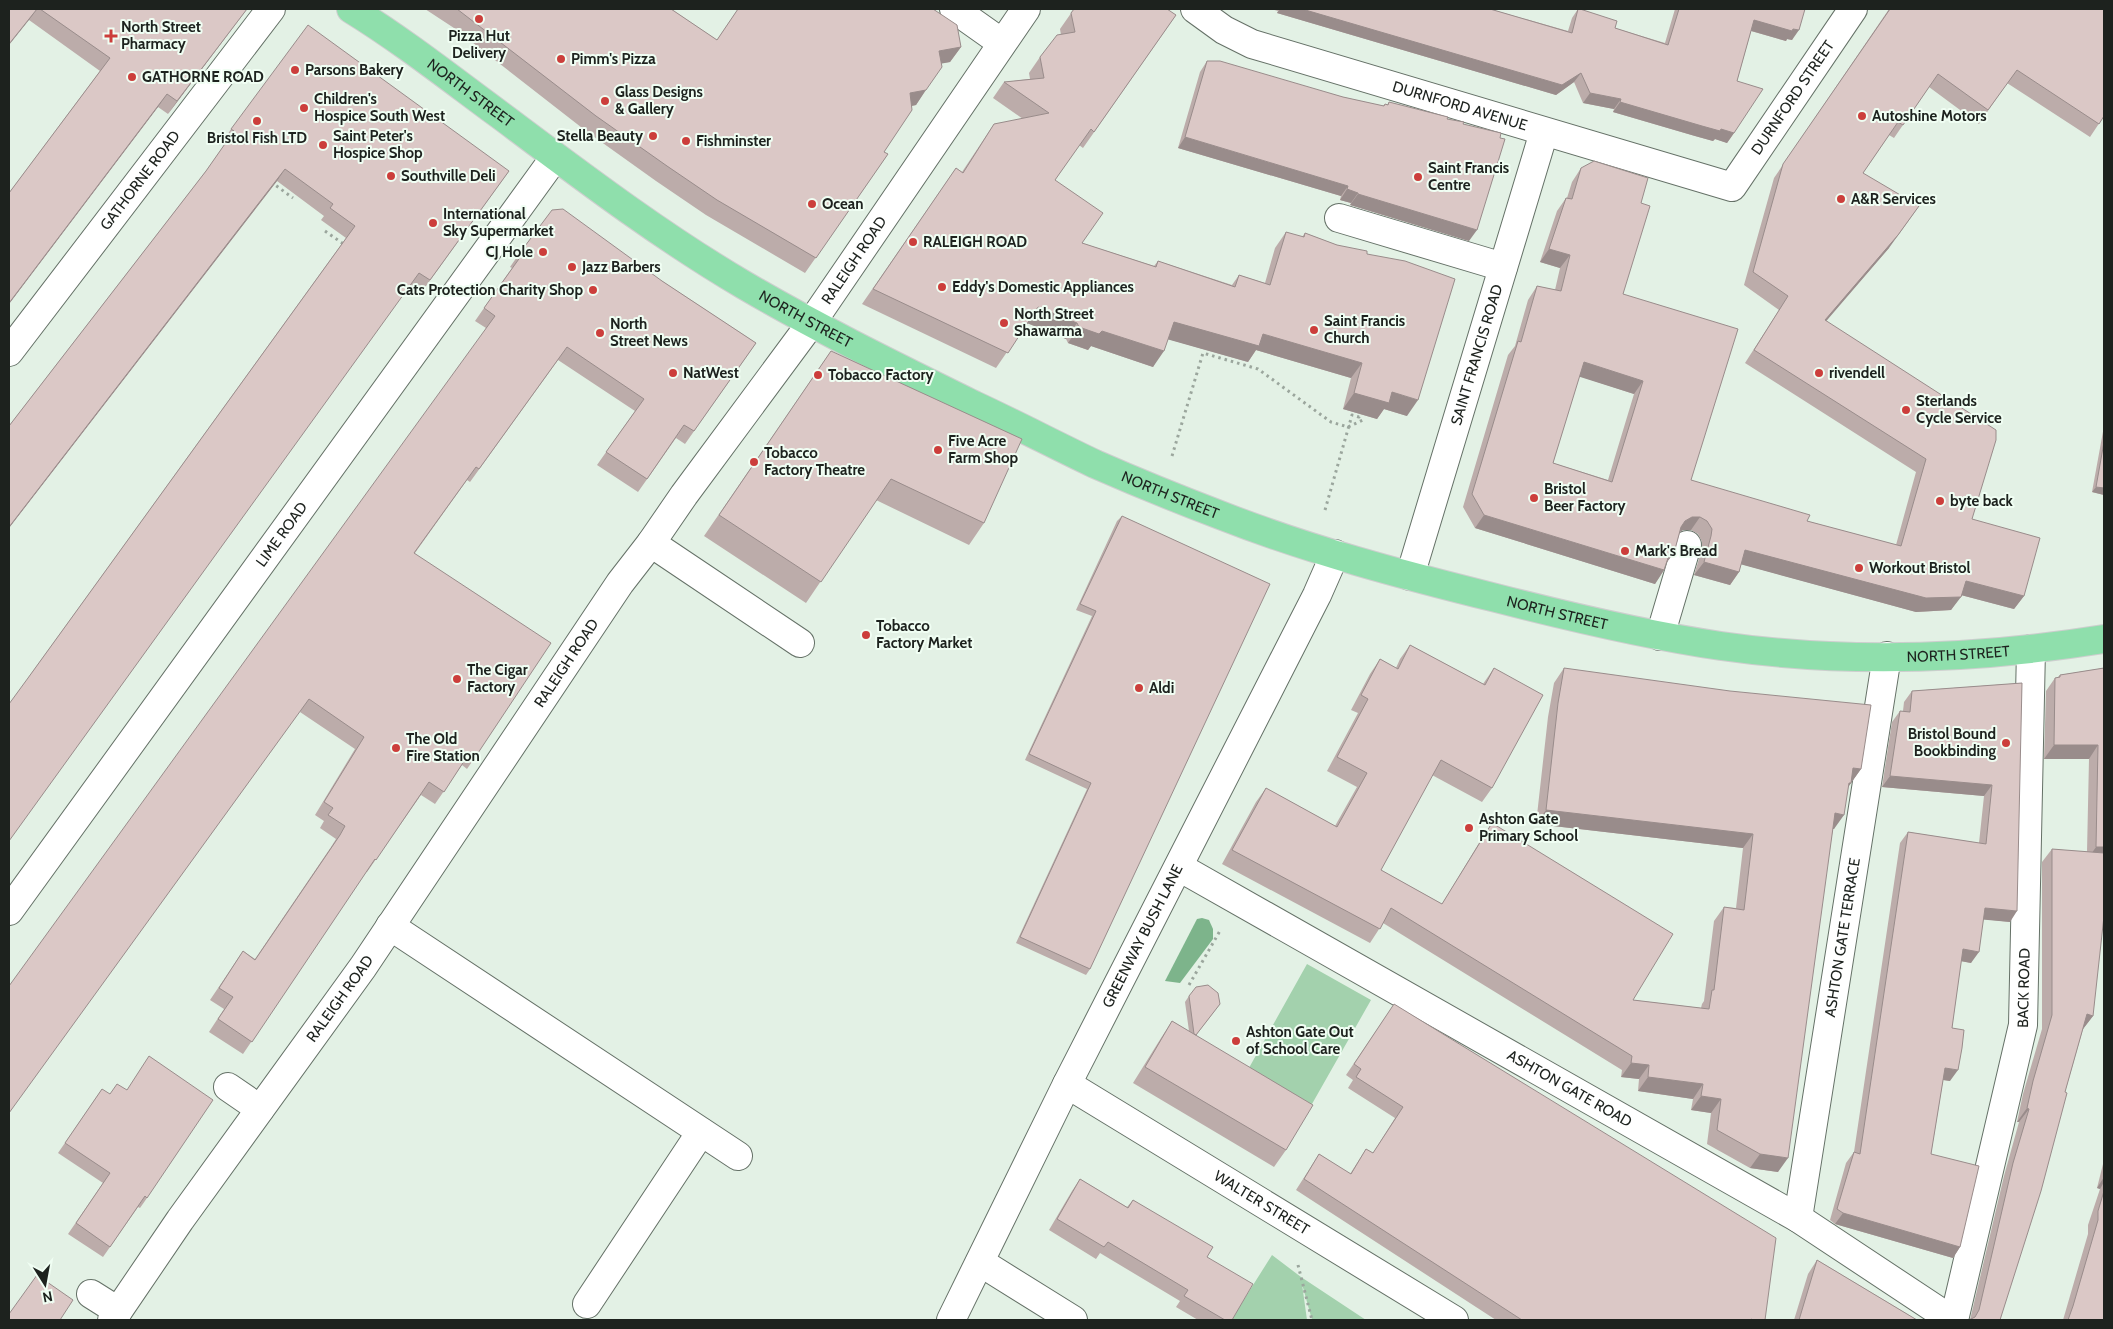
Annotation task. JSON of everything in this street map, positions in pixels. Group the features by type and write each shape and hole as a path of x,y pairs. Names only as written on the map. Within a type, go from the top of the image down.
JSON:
{"main road":[{"name":"NORTH STREET","path":"351,9 416,52 555,157 686,249 744,285 886,362 1097,464 1223,516 1335,554 1410,576 1532,607 1660,636 1768,652 1824,656 1887,656 2032,649 2104,639"}],"street":[{"name":"GATHORNE ROAD","path":"9,352 271,9"},
{"path":"954,9 1002,43"},
{"name":"RALEIGH ROAD","path":"115,1316 180,1220 390,926 615,590 812,322 1026,9"},
{"name":"DURNFORD AVENUE","path":"1196,9 1224,30 1252,44 1732,187"},
{"name":"DURNFORD STREET","path":"1732,187 1853,9"},
{"name":"SAINT FRANCIS ROAD","path":"1410,576 1544,132"},
{"name":"LIME ROAD","path":"9,911 555,157"},
{"path":"1339,218 1503,267"},
{"path":"651,543 800,643"},
{"path":"1660,636 1687,545"},
{"name":"GREENWAY BUSH LANE","path":"951,1320 1067,1084 1317,595 1335,554"},
{"name":"BACK ROAD","path":"1953,1320 2023,1024 2032,649"},
{"name":"ASHTON GATE TERRACE","path":"1798,1218 1887,656"},
{"name":"ASHTON GATE ROAD","path":"1179,867 1798,1218 1953,1320"},
{"path":"390,926 738,1156"},
{"name":"WALTER STREET","path":"1067,1084 1454,1320"},
{"path":"228,1087 260,1110"},
{"path":"587,1304 701,1132"},
{"path":"980,1262 1073,1320"},
{"path":"91,1294 115,1316"}],"path":[{"path":"186,120 232,153"},
{"path":"270,181 293,198"},
{"path":"325,231 348,248"},
{"path":"1172,456 1203,353 1258,369 1331,422 1348,428 1365,419 1360,415 1352,415 1348,428 1325,510"},
{"path":"1188,985 1222,928"},
{"path":"1288,1218 1312,1320"}],"shaded area":[{"path":"1197,919 1209,920 1213,929 1213,939 1180,983 1165,981"},
{"path":"1307,964 1371,1000 1308,1111 1245,1075"},
{"path":"1272,1255 1301,1277 1366,1320 1312,1320 1302,1284 1307,1320 1231,1320"}],"building":[{"path":"9,9 37,9 9,44"},
{"path":"40,9 247,9 177,101 167,94 9,303 9,193 110,58"},
{"path":"457,9 671,9 717,40 738,9 933,9 957,25 961,47 939,51 942,67 926,90 910,93 912,110 884,152 888,154 816,258 717,200 667,166 596,116"},
{"path":"1074,9 1167,9 1176,15 1094,132 1091,129 1055,180 1103,213 1082,243 1156,267 1158,261 1235,287 1239,275 1270,285 1286,232 1304,237 1305,233 1337,245 1367,251 1367,254 1405,261 1455,279 1418,400 1392,392 1389,403 1354,393 1362,363 1263,334 1259,346 1174,322 1164,351 1102,331 1099,334 1079,327 1077,323 1038,307 1008,353 873,289 956,168 963,173 994,124 1049,113 1004,82 1044,78 1040,57 1057,35 1075,32 1071,13"},
{"path":"1302,9 1490,9 1572,33 1578,9 1580,9 1617,21 1615,28 1668,45 1679,9 1805,9 1799,30 1793,29 1792,31 1754,20 1737,81 1763,89 1734,133 1721,129 1720,131 1620,102 1621,99 1590,93 1581,73 1562,85"},
{"path":"1890,9 2104,9 2104,116 2099,124 2017,70 1988,110 1938,74 1903,125 1898,122 1863,173 1919,206 1898,235 1825,320 1996,430 1996,440 1972,519 2040,538 2024,596 1966,581 1961,597 1926,598 1745,550 1739,572 1704,562 1712,529 1707,521 1700,517 1692,517 1685,521 1681,527 1674,553 1670,552 1664,570 1484,515 1472,494 1518,341 1521,342 1537,286 1561,291 1570,255 1549,249 1566,198 1572,199 1581,168 1594,161 1648,178 1641,203 1650,206 1623,294 1738,329 1691,480 1810,515 1807,521 1901,546 1926,459 1754,350 1788,296 1753,272 1783,164","holes":["1584,362 1643,381 1612,482 1553,463"]},
{"path":"308,25 509,171 430,280 419,273 9,841 9,704 355,226 330,208 333,204 285,169 9,527 9,426 206,171 234,131 231,129"},
{"path":"1207,61 1220,61 1343,97 1384,106 1385,104 1388,105 1389,102 1501,133 1500,138 1505,139 1477,230 1358,194 1347,189 1348,186 1185,137"},
{"path":"563,209 662,281 756,343 694,431 684,425 647,479 606,452 644,399 567,347 479,469 476,467 414,553 551,643 476,756 470,752 444,792 429,782 252,1042 218,1019 233,997 219,988 243,951 255,960 340,835 345,826 328,815 333,808 324,802 364,737 309,699 9,1113 9,986 495,316 484,308 521,256 519,254 552,210"},
{"path":"831,351 1022,439 984,523 891,479 821,582 719,515"},
{"path":"2104,442 2104,488 2096,487"},
{"name":"Aldi","path":"1122,516 1270,584 1090,969 1020,937 1091,783 1029,754 1096,611 1080,604"},
{"path":"1410,645 1485,685 1494,668 1543,695 1492,788 1441,760 1381,870 1442,904 1492,823 1673,934 1633,1000 1709,1009 1712,990 1714,990 1724,907 1744,910 1753,834 1546,810 1558,703 1564,668 1730,691 1871,705 1861,769 1853,768 1844,815 1835,813 1788,1158 1760,1154 1717,1130 1721,1099 1701,1096 1703,1084 1648,1077 1649,1065 1631,1063 1632,1056 1391,908 1380,929 1232,850 1266,788 1337,827 1367,773 1337,757 1368,699 1361,695 1380,659 1398,669"},
{"path":"2104,668 2104,847 2096,847 2098,745 2054,745 2055,678 2060,677 2060,675"},
{"path":"2022,683 2017,911 1985,908 1979,952 1963,949 1952,1028 1964,1030 1962,1048 1958,1070 1945,1068 1931,1154 1979,1166 1960,1247 1843,1213 1837,1209 1854,1152 1860,1154 1908,832 1986,844 1992,785 1890,776 1900,711 1910,712 1912,691"},
{"path":"2052,849 2104,853 2104,916 2093,1016 2087,1014 2065,1092 2067,1093 2041,1191 2000,1320 1969,1320 1975,1317 1979,1310 2013,1163 2029,1109 2027,1108 2033,1081 2052,1015"},
{"path":"1208,985 1218,993 1220,1004 1196,1035 1194,1034 1189,996 1196,987"},
{"path":"1394,1004 1776,1238 1765,1320 1522,1320 1304,1179 1319,1154 1351,1174 1366,1149 1373,1153 1403,1107 1356,1077 1361,1069 1354,1064"},
{"path":"1172,1021 1313,1105 1286,1150 1145,1067"},
{"path":"149,1056 213,1100 147,1198 145,1196 110,1247 76,1223 110,1173 65,1143 102,1089 110,1094 117,1084 127,1090"},
{"path":"1080,1179 1128,1208 1133,1200 1213,1247 1207,1257 1253,1284 1232,1320 1225,1320 1184,1296 1188,1290 1108,1242 1104,1247 1057,1219"},
{"path":"2104,1191 2104,1320 2068,1320 2098,1220 2098,1211"},
{"path":"1817,1260 1917,1320 1799,1320"},
{"path":"37,1275 73,1300 60,1320 9,1320 9,1314"}],"place":[{"name":"Pizza Hut Delivery","path":"479,19"},
{"name":"North Street Pharmacy","path":"111,36"},
{"name":"Pimm's Pizza","path":"561,59"},
{"name":"Parsons Bakery","path":"295,70"},
{"name":"GATHORNE ROAD","path":"132,77"},
{"name":"Glass Designs & Gallery","path":"605,101"},
{"name":"Children's Hospice South West","path":"304,108"},
{"name":"Autoshine Motors","path":"1862,116"},
{"name":"Bristol Fish LTD","path":"257,121"},
{"name":"Stella Beauty","path":"653,136"},
{"name":"Fishminster","path":"686,141"},
{"name":"Saint Peter's Hospice Shop","path":"323,145"},
{"name":"Southville Deli","path":"391,176"},
{"name":"Saint Francis Centre","path":"1418,177"},
{"name":"A&R Services","path":"1841,199"},
{"name":"Ocean","path":"812,204"},
{"name":"International Sky Supermarket","path":"433,223"},
{"name":"RALEIGH ROAD","path":"913,242"},
{"name":"CJ Hole","path":"543,252"},
{"name":"Jazz Barbers","path":"572,267"},
{"name":"Eddy's Domestic Appliances","path":"942,287"},
{"name":"Cats Protection Charity Shop","path":"593,290"},
{"name":"North Street Shawarma","path":"1004,323"},
{"name":"Saint Francis Church","path":"1314,330"},
{"name":"North Street News","path":"600,333"},
{"name":"NatWest","path":"673,373"},
{"name":"rivendell","path":"1819,373"},
{"name":"Tobacco Factory","path":"818,375"},
{"name":"Sterlands Cycle Service","path":"1906,410"},
{"name":"Five Acre Farm Shop","path":"938,450"},
{"name":"Tobacco Factory Theatre","path":"754,462"},
{"name":"Bristol Beer Factory","path":"1534,498"},
{"name":"byte back","path":"1940,501"},
{"name":"Mark's Bread","path":"1625,551"},
{"name":"Workout Bristol","path":"1859,568"},
{"name":"Tobacco Factory Market","path":"866,635"},
{"name":"The Cigar Factory","path":"457,679"},
{"name":"Aldi","path":"1139,688"},
{"name":"Bristol Bound Bookbinding","path":"2006,743"},
{"name":"The Old Fire Station","path":"396,748"},
{"name":"Ashton Gate Primary School","path":"1469,828"},
{"name":"Ashton Gate Out of School Care","path":"1236,1041"}]}
